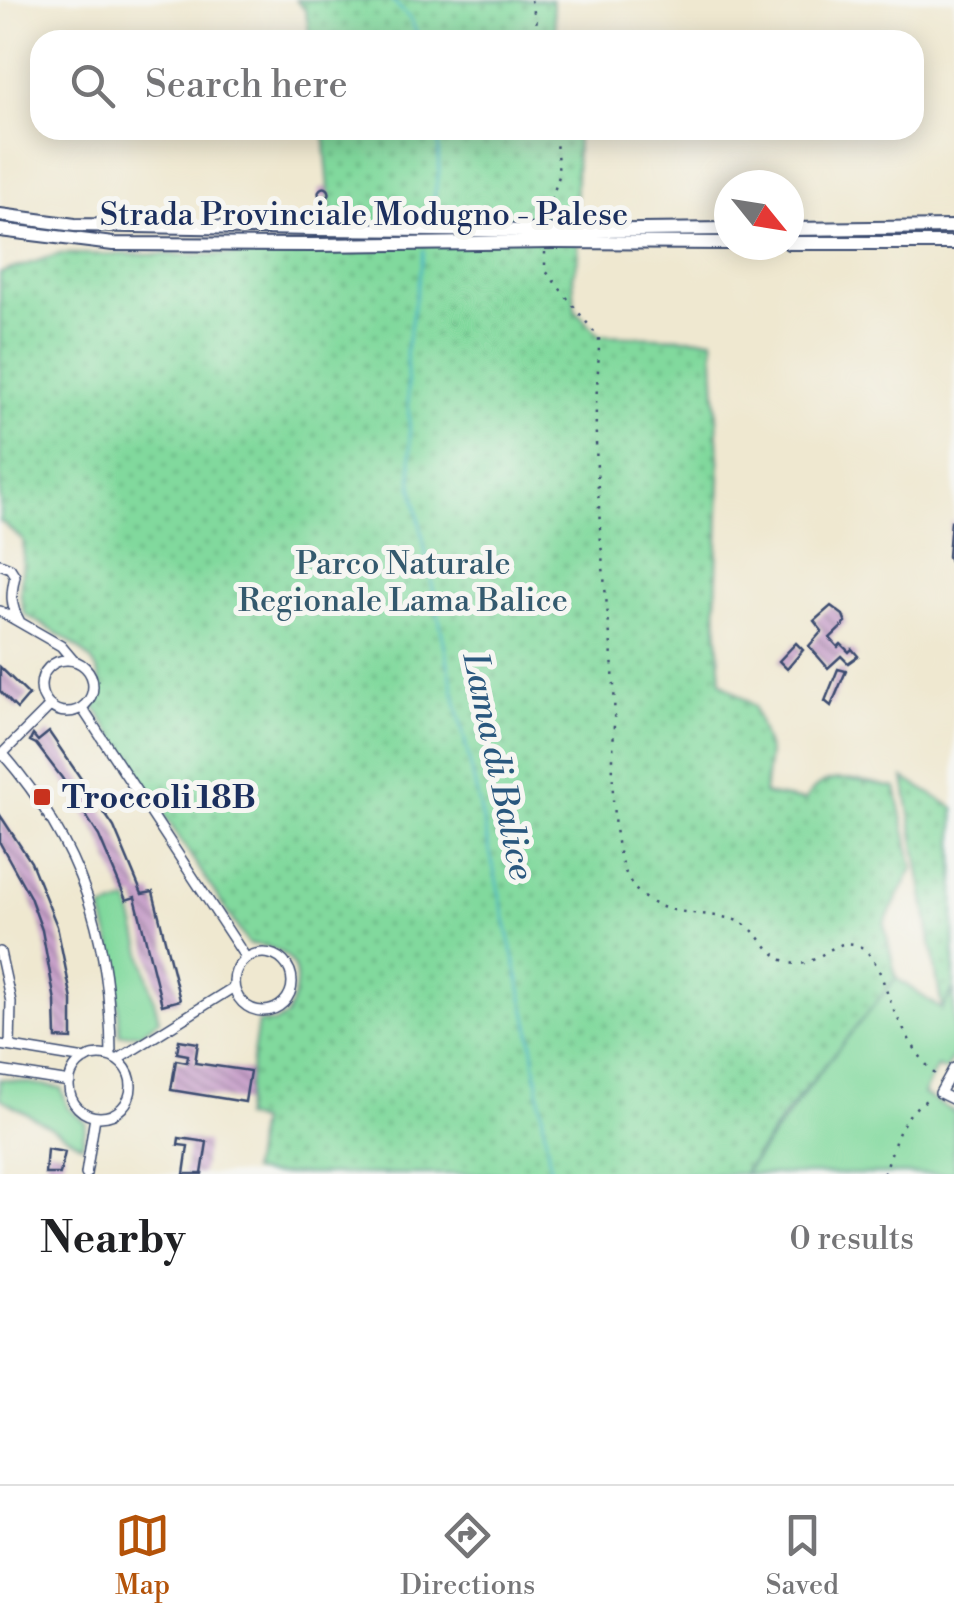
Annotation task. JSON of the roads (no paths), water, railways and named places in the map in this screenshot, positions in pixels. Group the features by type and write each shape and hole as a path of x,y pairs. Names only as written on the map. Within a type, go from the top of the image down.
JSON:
{"main road":[{"name":"Strada Provinciale Modugno - Palese","path":"0,215 74,225 316,229 550,242 714,230"},
{"path":"804,229 954,228"},
{"name":"Strada Provinciale Modugno - Palese","path":"0,230 113,244 714,242"},
{"path":"804,243 954,243"}],"street":[{"path":"0,564 15,576 11,594 19,620"},
{"path":"0,612 61,646 72,660 87,668 92,676 93,694 82,708 68,713 50,707 41,688 44,673 56,662 72,660"},
{"path":"50,707 1,755 54,820 83,881 107,969 114,1058"},
{"path":"82,708 246,958"},
{"path":"0,952 11,1002 5,1045 84,1059 100,1055 114,1058 126,1068 130,1079 129,1097 118,1111 95,1117 75,1104 70,1082 73,1071 84,1059"},
{"path":"258,953 278,956 291,970 292,990 281,1006 262,1012 244,1004 234,988 236,969 246,958 258,953"},
{"path":"114,1058 234,988"},
{"path":"0,1070 70,1082"},
{"path":"949,1080 954,1100"},
{"path":"86,1174 95,1117"}],"waterway":[{"name":"Lama di Balice","path":"392,0 415,30"},
{"name":"Lama di Balice","path":"429,223 439,172 438,140"},
{"name":"Lama di Balice","path":"424,250 406,350 412,484 453,688 530,1029 551,1174"}],"place":[{"name":"Troccoli 18B","path":"42,797"}],"park label":[{"name":"Parco Naturale Regionale Lama Balice","path":"403,582"}]}
